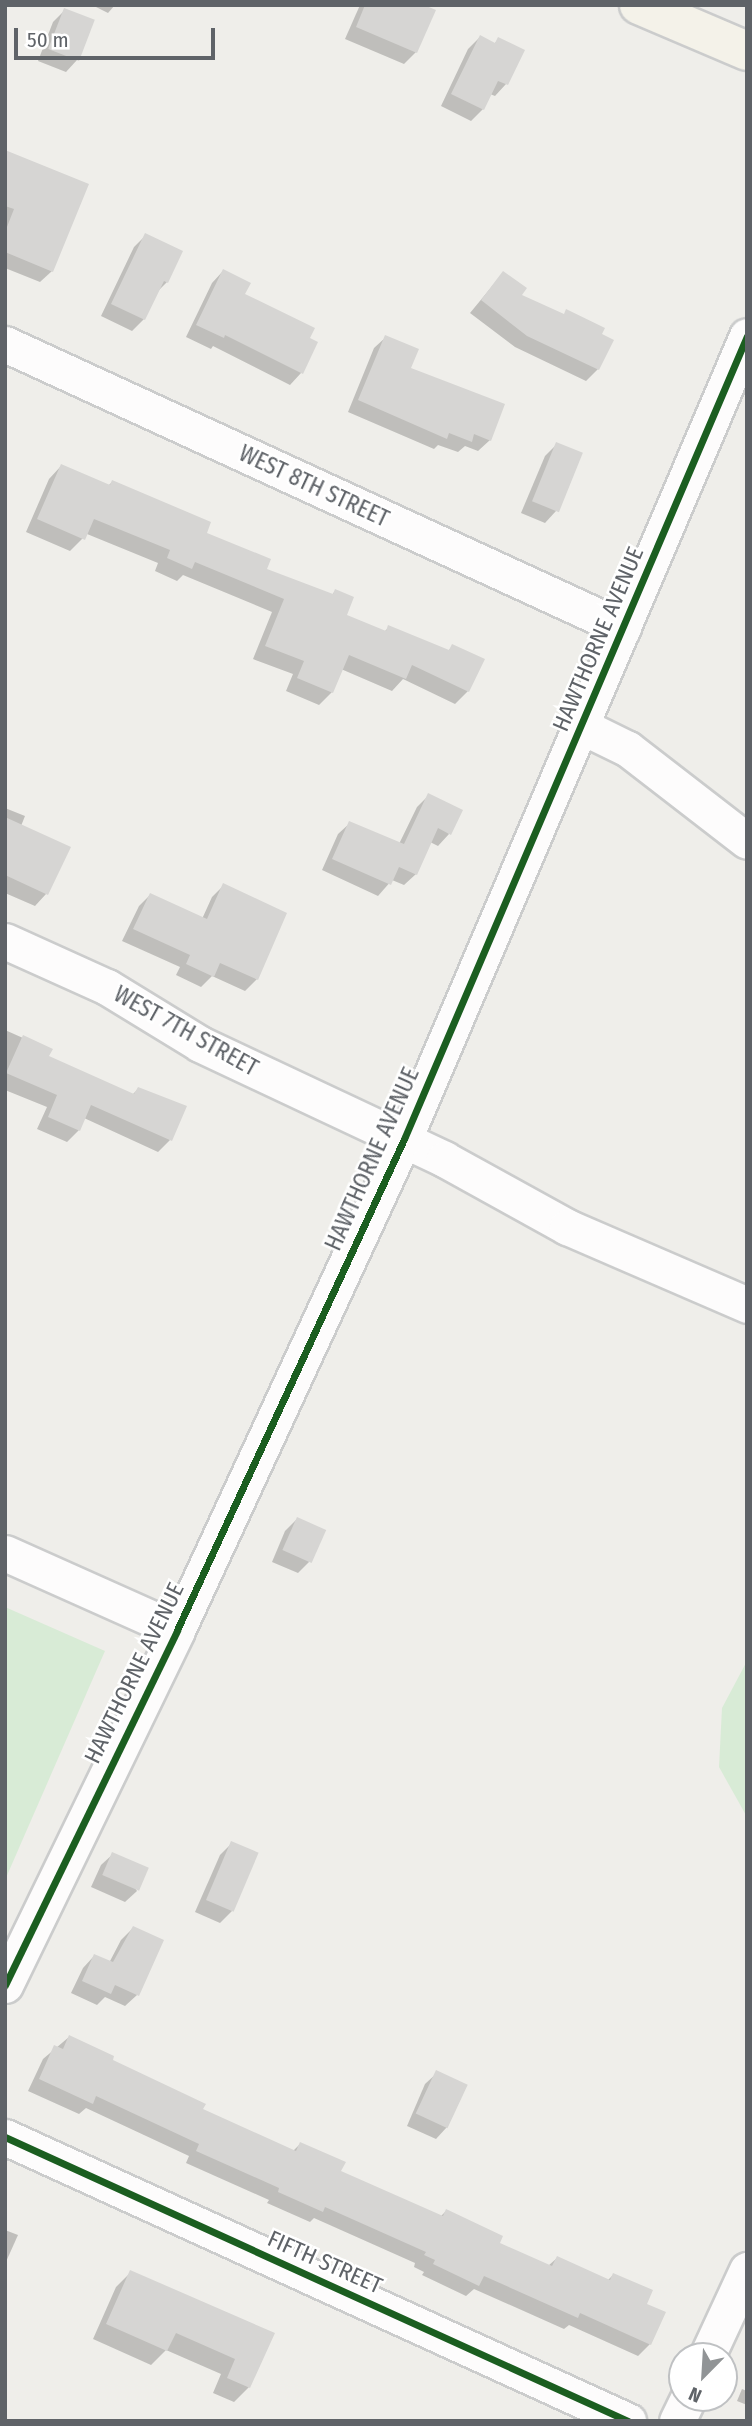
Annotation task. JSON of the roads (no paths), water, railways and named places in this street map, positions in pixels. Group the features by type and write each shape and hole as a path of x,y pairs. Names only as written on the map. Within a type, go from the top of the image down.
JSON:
{"main road":[{"path":"639,5 747,51"}],"street":[{"name":"HAWTHORNE AVENUE","path":"5,1984 177,1630 404,1139 747,336"},
{"name":"WEST 8TH STREET","path":"5,344 623,628"},
{"path":"581,726 628,749 747,841"},
{"name":"WEST 7TH STREET","path":"5,941 107,987 200,1044 404,1139 567,1227 747,1305"},
{"path":"5,1553 177,1630"},
{"name":"FIFTH STREET","path":"5,2137 628,2421"},
{"path":"714,2342 747,2270"}]}
